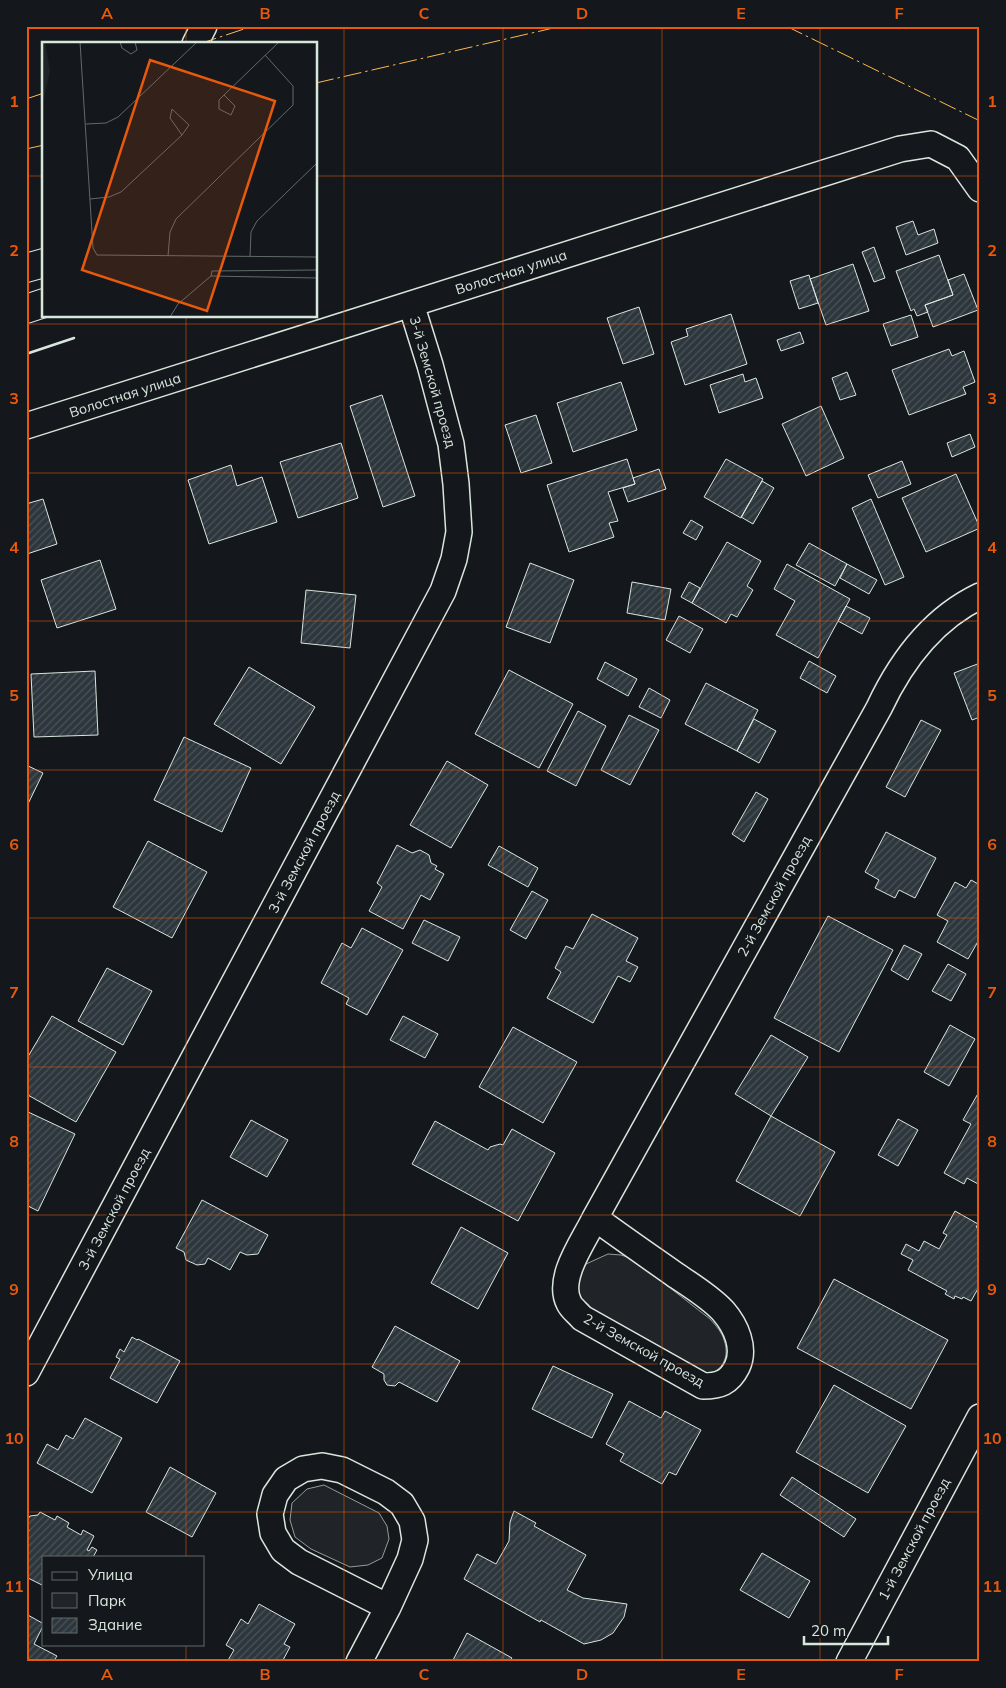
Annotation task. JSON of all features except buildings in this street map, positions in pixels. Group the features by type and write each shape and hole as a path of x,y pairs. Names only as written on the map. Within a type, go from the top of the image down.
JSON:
{"street":[{"path":"195,42 204,26"},
{"name":"Волостная улица","path":"26,426 900,149 931,144 958,158 980,188"},
{"path":"26,268 42,264"},
{"path":"26,309 42,304"},
{"name":"3-й Земской проезд","path":"26,1373 443,591 454,559 459,532 452,444 411,304"},
{"name":"2-й Земской проезд","path":"595,1218 704,1295 723,1311 739,1337 741,1351 734,1374 727,1382 716,1386 703,1386 582,1318 569,1304 565,1290 566,1279 595,1218 902,664 933,629 951,614 980,596"},
{"name":"1-й Земской проезд","path":"849,1662 980,1417"},
{"path":"359,1662 388,1608 410,1559 415,1540 412,1521 402,1504 386,1492 342,1470 322,1466 303,1469 286,1479 275,1495 270,1514 273,1533 283,1550 299,1562 388,1608"}],"green space":[{"path":"608,1254 621,1255 633,1259 710,1319 722,1334 726,1346 724,1362 721,1367 712,1373 706,1374 596,1317 580,1301 579,1277 586,1264"},
{"path":"324,1485 379,1513 387,1526 389,1539 382,1558 368,1565 350,1567 311,1549 295,1537 290,1520 292,1503 307,1489"}],"wall":[{"path":"26,354 74,338"}],"power":[{"path":"205,42 253,26"},
{"path":"318,83 562,26"},
{"path":"786,26 980,121"},
{"path":"26,99 42,94"},
{"path":"26,149 42,145"}]}
